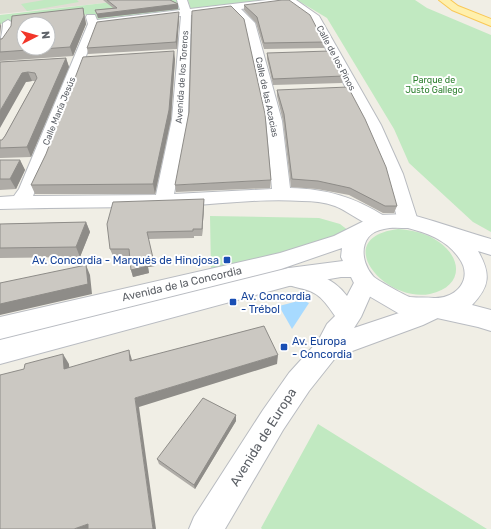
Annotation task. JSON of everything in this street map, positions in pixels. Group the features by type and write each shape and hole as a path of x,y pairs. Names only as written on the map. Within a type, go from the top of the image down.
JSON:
{"main road":[{"path":"444,0 455,8 491,23"}],"street":[{"name":"Calle de los Pinos","path":"92,20 184,6 234,7 290,0 314,18 328,52 346,88 372,125 394,174 408,221"},
{"name":"Avenida de los Toreros","path":"164,200 180,119 184,53 184,6"},
{"name":"Calle de las Acacias","path":"234,7 250,23 264,54 266,91 274,121 282,195"},
{"name":"Calle María Jesús","path":"20,203 28,189 31,163 85,60 92,20"},
{"path":"0,44 8,33 8,24"},
{"path":"169,54 184,53"},
{"path":"62,62 85,60"},
{"path":"266,91 281,90"},
{"path":"0,203 164,200 282,195 319,196 336,199 363,212 370,227"},
{"path":"491,246 448,235 432,227 408,221 370,227 353,245 352,257 362,276 384,295 406,306 437,308 481,317 491,321"},
{"name":"Avenida de la Concordia","path":"0,328 281,261 341,241 370,227"},
{"path":"448,235 469,254 476,272 491,290"},
{"name":"Avenida de la Concordia","path":"0,352 289,277 341,269 362,276"},
{"path":"326,349 403,322 437,308 461,301 474,288 476,272"},
{"name":"Avenida de Europa","path":"206,529 273,420 299,382 326,349 336,332 349,316 362,276"},
{"name":"Avenida de la Concordia","path":"289,277 314,282 326,288 349,316"}],"shaded area":[{"path":"0,0 133,0 0,14"}],"green space":[{"path":"44,0 77,0 79,2 27,11 21,4"},
{"path":"130,0 182,0 186,13 93,24 92,14 56,18 56,16 16,16 16,22 0,24 0,15"},
{"path":"188,0 279,0 191,10"},
{"name":"Parque de Justo Gallego","path":"297,0 415,0 427,8 491,35 491,232 473,222 409,163 394,129 327,18"},
{"path":"210,216 319,218 340,224 349,231 312,245 211,270"},
{"path":"398,229 424,234 439,242 447,249 453,257 456,265 454,279 448,285 441,290 430,294 413,294 396,289 382,280 371,268 366,256 368,244 378,235"},
{"path":"318,424 487,529 262,529 261,528"}],"water":[{"path":"302,300 309,303 292,329 279,306"}],"building":[{"path":"107,0 170,0 178,4 97,14 95,10 117,8"},
{"path":"289,0 310,15 324,42 264,43 257,17 244,5"},
{"path":"231,6 244,19 265,114 271,180 175,185 189,112 192,11"},
{"path":"83,8 84,16 70,47 56,48 56,16 16,16 16,51 0,52 0,39 2,39 11,26 12,16"},
{"path":"179,12 176,42 87,48 97,22"},
{"path":"174,51 169,110 153,184 31,185 46,154 83,57"},
{"path":"329,51 343,76 273,79 267,53"},
{"path":"66,58 27,147 0,148 0,140 2,140 5,136 37,78 35,73 22,73 0,111 0,62"},
{"path":"348,87 365,119 386,167 397,206 385,206 350,188 318,181 292,179 284,114 277,90"},
{"path":"0,160 20,160 10,179 0,179"},
{"path":"204,199 202,229 193,229 193,231 147,232 153,258 146,260 148,266 131,270 129,249 110,249 107,224 113,202"},
{"path":"86,222 76,247 0,248 0,224"},
{"path":"86,265 88,284 0,304 0,283"},
{"path":"264,326 278,355 135,398 153,529 88,529 88,524 74,529 0,529 0,375 24,369 25,364 63,354 64,369 129,350 130,361"},
{"path":"203,398 236,415 194,485 157,459"}],"place":[{"name":"Av. Concordia - Marqués de Hinojosa","path":"227,260"},
{"name":"Av. Concordia - Trébol","path":"233,302"},
{"name":"Av. Europa - Concordia","path":"284,347"}]}
